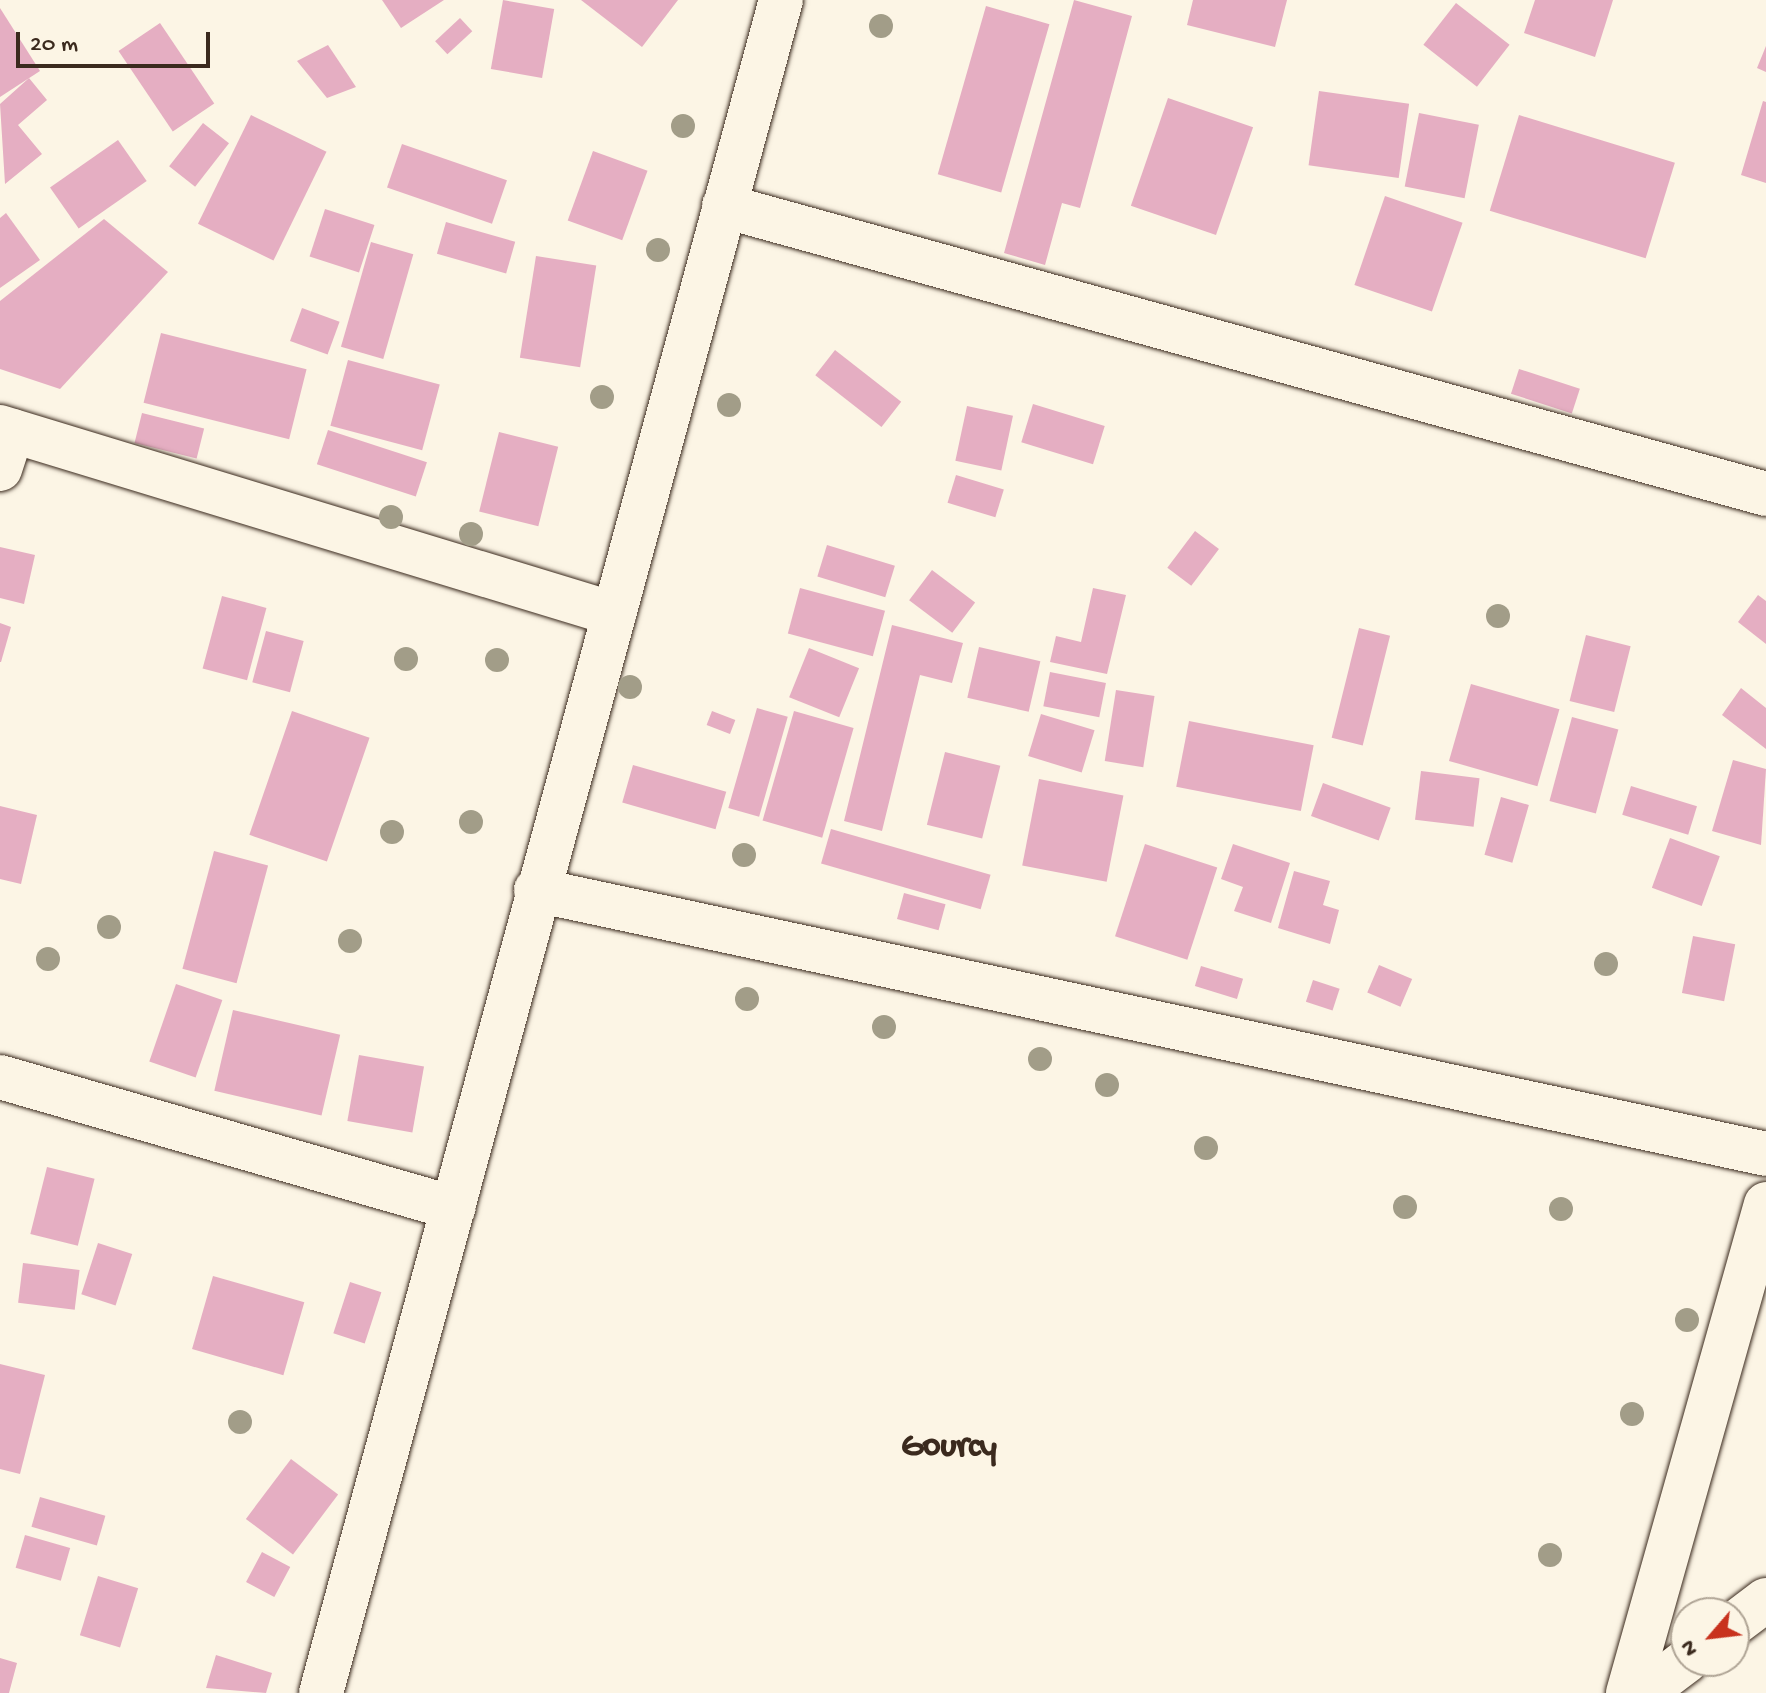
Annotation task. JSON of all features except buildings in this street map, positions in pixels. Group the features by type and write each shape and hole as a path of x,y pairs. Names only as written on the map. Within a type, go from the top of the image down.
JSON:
{"street":[{"path":"321,1693 536,890 781,0"},
{"path":"724,206 1766,494"},
{"path":"4,442 614,614"},
{"path":"536,890 1766,1154"},
{"path":"0,1077 453,1208"},
{"path":"1628,1693 1766,1204"},
{"path":"1644,1693 1670,1673"}],"district":[{"name":"Gourcy","path":"949,1449"}]}
